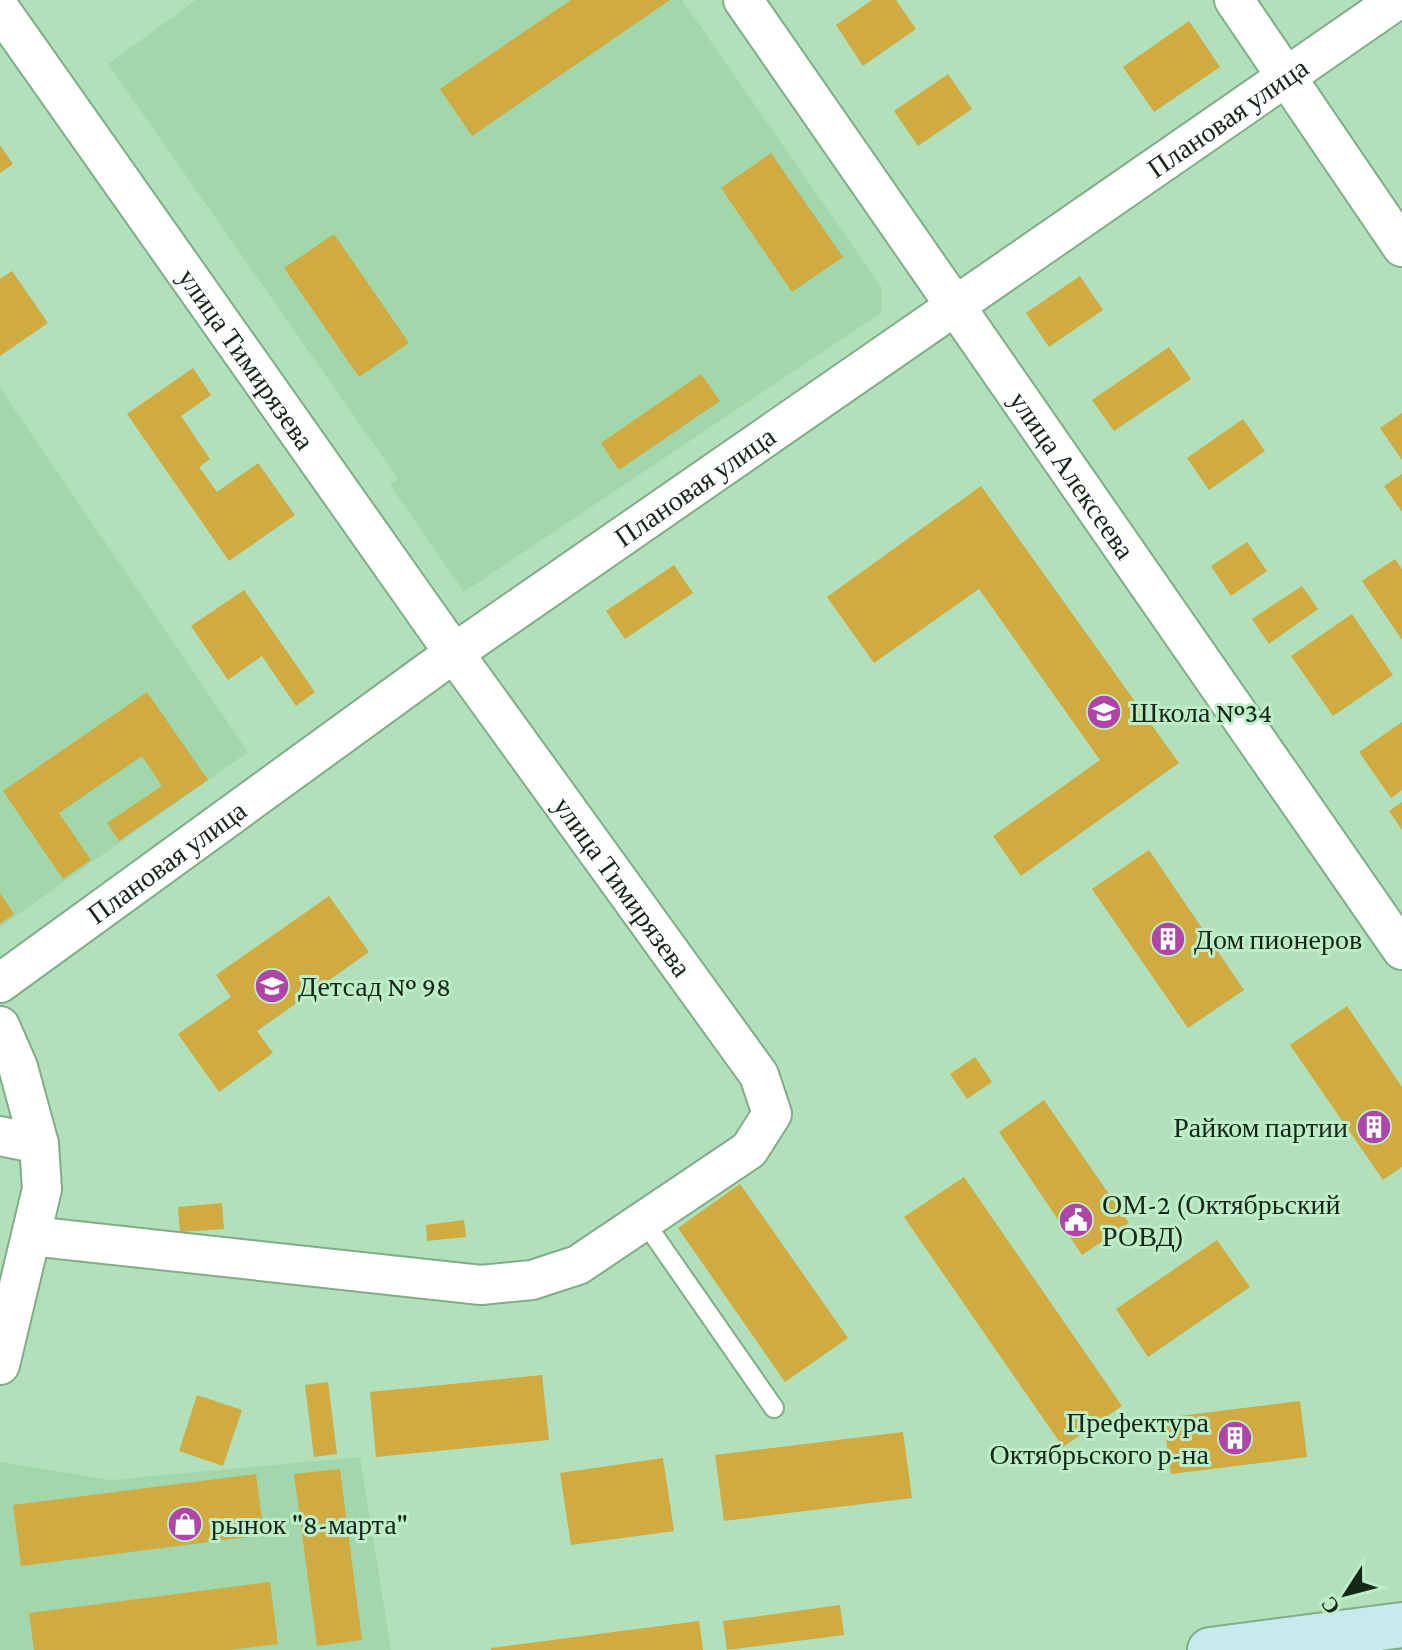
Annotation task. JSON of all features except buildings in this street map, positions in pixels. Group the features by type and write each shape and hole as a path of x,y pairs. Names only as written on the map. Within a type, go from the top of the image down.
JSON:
{"main road":[{"path":"1210,1650 1391,1635"}],"street":[{"name":"улица Алексеева","path":"743,0 1402,950"},
{"path":"1234,0 1402,247"},
{"name":"Плановая улица","path":"0,983 454,653 1397,0"},
{"name":"улица Тимирязева","path":"0,9 454,653 759,1075 772,1114 749,1150 578,1265 532,1280 481,1285 31,1236"},
{"path":"0,1026 18,1067 39,1144 42,1189 0,1365"},
{"path":"0,1136 39,1144"}],"lane":[{"path":"644,1221 774,1408"}],"shaded area":[{"path":"196,0 682,0 882,288 881,313 464,592 390,485 398,479 108,64"},
{"path":"0,388 248,752 0,927"},
{"name":"рынок \"8-марта\"","path":"360,1457 391,1650 0,1650 0,1462 111,1480"}],"place":[{"name":"Школа №34","path":"1104,712"},
{"name":"Дом пионеров","path":"1168,939"},
{"name":"Детсад № 98","path":"272,986"},
{"name":"Райком партии","path":"1374,1127"},
{"name":"ОМ-2 (Октябрьский РОВД)","path":"1076,1220"},
{"name":"Префектура Октябрьского р-на","path":"1235,1438"},
{"name":"рынок \"8-марта\"","path":"185,1524"}]}
